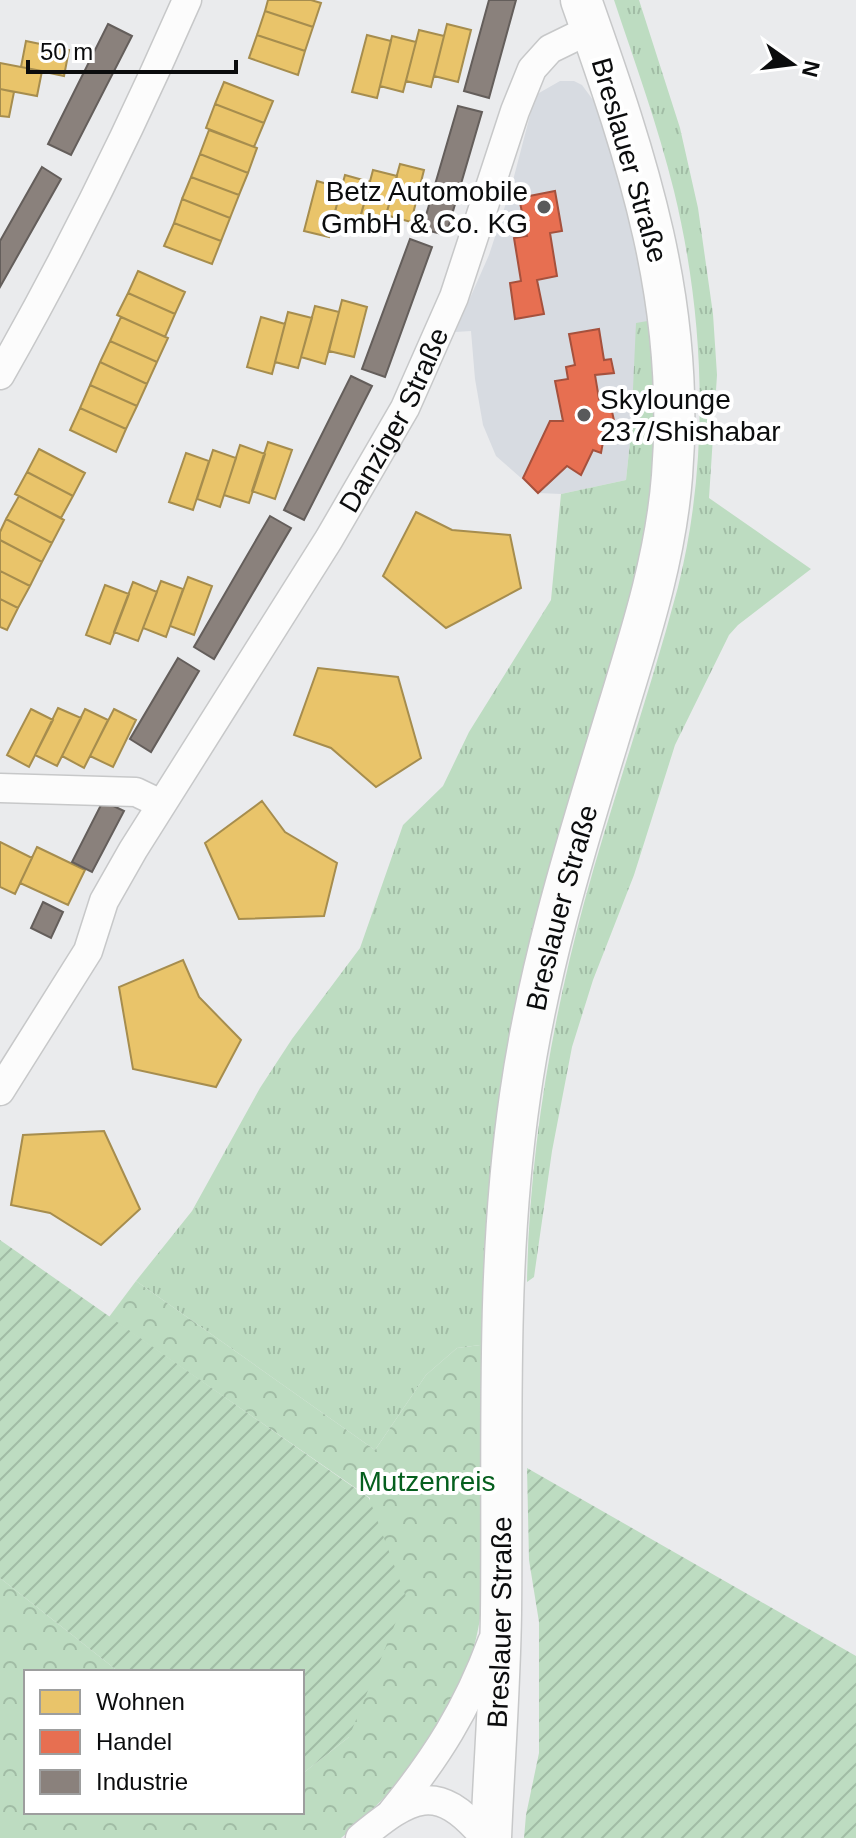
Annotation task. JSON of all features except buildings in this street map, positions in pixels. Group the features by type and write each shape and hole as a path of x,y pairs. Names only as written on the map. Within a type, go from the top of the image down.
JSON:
{"main road":[{"name":"Breslauer Straße","path":"488,1838 501,1613 503,1272 519,1097 536,1003 565,884 654,583 664,538 673,467 673,373 661,266 644,192 586,15"}],"street":[{"path":"0,375 64,261 187,0"},
{"name":"Danziger Straße","path":"0,1091 88,951 104,901 161,804 329,539 411,395 454,297 515,111 532,69 586,15"},
{"path":"0,788 136,792 161,804"},
{"path":"360,1838 392,1812 421,1776 467,1704 492,1644 501,1613"},
{"path":"392,1812 418,1800 440,1802 464,1816 488,1838"}],"shaded area":[{"path":"560,81 574,81 582,85 596,104 631,210 653,320 631,432 626,480 561,494 538,493 496,456 483,425 471,331 455,332 489,255 511,188 534,100 539,93"}],"green space":[{"path":"614,0 639,0 680,128 698,208 713,314 717,375 709,498 811,569 729,635 675,745 634,875 593,980 572,1047 552,1151 534,1277 527,1282 537,1138 561,996 595,863 678,587 695,489 699,439 697,339 684,240 661,143"},
{"path":"653,320 658,478 488,1344 457,1348 426,1375 375,1450 136,1281 192,1211 260,1088 292,1039 360,948 403,825 443,786 469,732 551,600 561,494 626,480 636,323"},
{"path":"0,1240 369,1498 406,1597 349,1737 304,1772 304,1670 116,1670 0,1578"},
{"name":"Mutzenreis","path":"136,1281 375,1450 426,1375 457,1348 488,1344 486,1559 483,1602 475,1644 459,1689 433,1737 400,1781 341,1838 0,1838 0,1578 116,1670 24,1670 24,1814 304,1814 304,1772 349,1737 370,1498 109,1317"},
{"path":"527,1468 856,1656 856,1838 524,1838 539,1753 539,1622 529,1560"}],"place":[{"name":"Betz Automobile GmbH & Co. KG","path":"544,207"},
{"name":"Skylounge 237/Shishabar","path":"584,415"}]}
